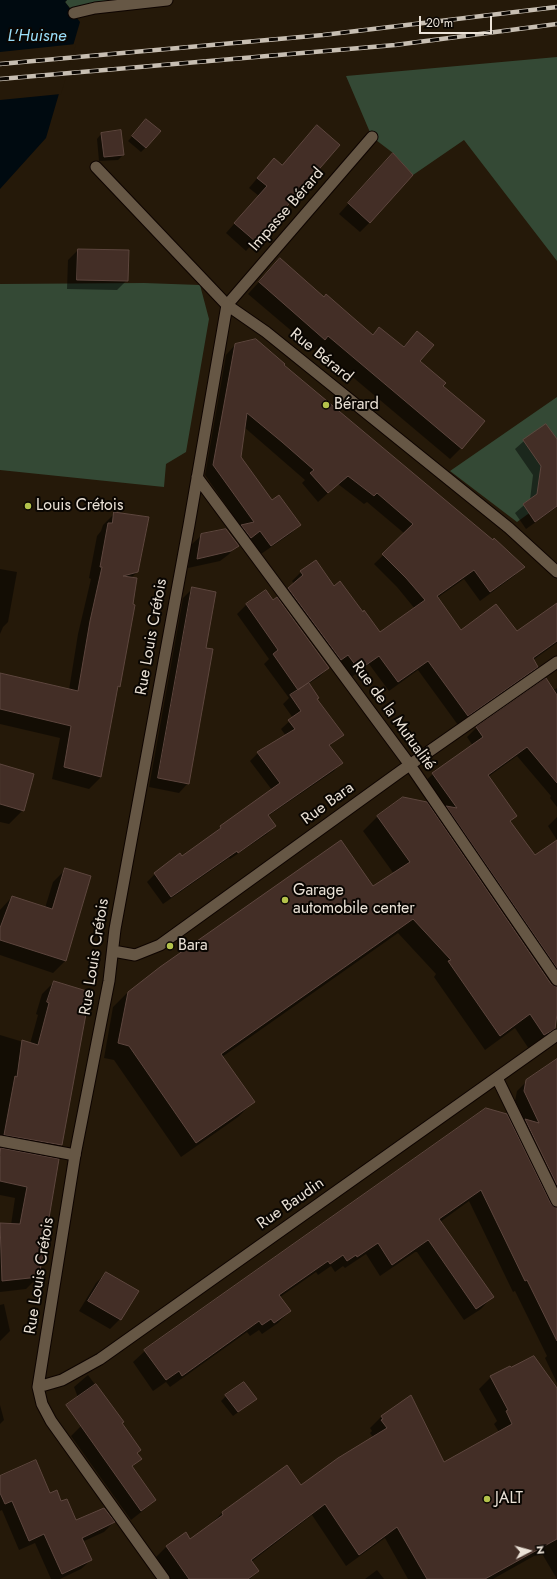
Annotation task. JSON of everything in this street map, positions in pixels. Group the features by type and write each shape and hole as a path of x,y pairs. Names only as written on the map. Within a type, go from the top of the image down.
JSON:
{"street":[{"path":"74,13 95,8 167,0"},
{"name":"Impasse Bérard","path":"227,305 372,137"},
{"name":"Rue Bérard","path":"96,167 227,305 266,332 509,528 557,572"},
{"name":"Rue Louis Crétois","path":"164,1579 51,1421 42,1404 38,1387 75,1155 107,989 115,929 227,305"},
{"name":"Rue de la Mutualité","path":"197,477 410,765 557,980"},
{"name":"Rue Bara","path":"113,951 135,955 160,944 557,662"},
{"name":"Rue Baudin","path":"38,1387 62,1380 100,1359 557,1035"},
{"path":"497,1078 557,1201"},
{"path":"0,1141 75,1155"}],"green space":[{"path":"67,0 133,0 133,2 70,8 65,2"},
{"path":"557,57 557,261 464,140 413,175 393,153 372,137 346,76"},
{"path":"144,283 200,285 209,319 186,452 166,464 164,487 0,470 0,284"},
{"path":"557,397 557,493 517,522 450,471"}],"water":[{"name":"L'Huisne","path":"0,0 67,0 65,2 80,22 46,138 0,189"}],"pier":[{"path":"76,44 61,94 0,100 0,52"}],"building":[{"path":"146,119 161,131 146,148 132,136"},
{"path":"317,125 340,145 256,242 234,223 267,186 257,178 274,158 282,165"},
{"path":"121,130 124,155 104,157 101,133"},
{"path":"393,153 413,175 370,223 348,203"},
{"path":"78,249 129,250 128,281 77,280"},
{"path":"280,258 324,297 326,294 373,335 379,327 404,347 417,331 434,345 420,361 446,383 443,386 485,421 462,449 328,336 325,340 259,282"},
{"path":"256,339 285,364 284,365 493,540 494,538 525,567 490,592 474,570 437,596 461,630 496,604 517,631 557,603 557,641 533,658 538,667 468,716 428,661 398,682 379,656 359,670 348,655 341,660 288,588 303,575 300,571 316,560 334,586 340,581 380,632 425,600 382,554 413,524 377,493 374,496 348,476 328,493 310,473 314,470 247,413 241,457 272,500 279,495 301,525 271,546 260,531 251,538 241,525 254,522 213,465 235,344"},
{"path":"546,424 557,439 557,506 535,522 523,504 537,494 541,466 523,440"},
{"path":"114,512 149,517 138,572 123,576 137,578 133,604 135,605 101,777 64,767 71,726 0,709 0,673 78,691 90,621 102,567 100,567 108,523 112,523"},
{"path":"226,529 239,546 231,551 197,559 201,534"},
{"path":"192,587 216,592 206,648 213,649 189,784 158,778"},
{"path":"266,590 273,600 277,597 329,668 298,690 273,654 278,650 246,604"},
{"path":"546,678 557,695 557,783 527,747 488,775 517,816 510,821 535,855 557,840 557,968 446,806 457,808 432,773 483,737 476,727"},
{"path":"309,683 319,698 317,699 344,735 329,745 343,763 268,815 276,826 171,897 154,873 180,853 182,856 221,828 220,826 280,783 257,752 295,729 288,720 301,711 290,695"},
{"path":"0,764 34,774 24,811 0,804"},
{"path":"403,797 427,802 551,984 557,987 557,1014 555,1029 544,1035 530,1014 500,1036 448,961 451,960 413,919 221,1054 255,1102 196,1143 129,1046 118,1043 128,992 160,967 341,840 373,886 410,862 377,816"},
{"path":"65,868 91,876 66,961 0,940 0,928 12,896 52,909"},
{"path":"54,981 90,992 62,1145 4,1135 15,1076 17,1077 22,1040 38,1045 49,1003 47,1002"},
{"path":"557,1059 557,1185 525,1119 539,1123 524,1091 526,1080"},
{"path":"486,1108 507,1114 551,1204 557,1208 557,1341 527,1280 525,1281 481,1190 439,1219 494,1297 476,1309 428,1240 392,1265 378,1243 357,1257 356,1255 347,1261 343,1255 330,1264 328,1261 279,1295 291,1311 274,1323 271,1319 262,1325 259,1321 182,1376 179,1371 166,1380 144,1350"},
{"path":"1,1148 59,1159 39,1277 2,1281 0,1223 20,1224 27,1187 0,1181"},
{"path":"106,1272 139,1291 121,1320 88,1301"},
{"path":"534,1356 557,1388 557,1539 485,1579 427,1579 397,1527 359,1555 325,1504 251,1560 259,1571 248,1579 189,1579 166,1546 186,1532 190,1539 223,1515 222,1512 287,1465 301,1485 338,1458 387,1428 381,1420 383,1419 381,1416 411,1395 444,1462 512,1424 506,1411 508,1410 490,1376"},
{"path":"244,1382 257,1399 238,1412 225,1395"},
{"path":"96,1384 124,1422 122,1423 141,1450 137,1453 142,1459 132,1466 156,1500 141,1511 66,1405"},
{"path":"36,1460 50,1493 57,1490 61,1501 67,1499 76,1520 104,1508 115,1522 82,1538 92,1560 62,1574 44,1534 29,1541 12,1501 5,1504 0,1493 0,1476"}],"railway":[{"path":"0,64 323,35 557,7"},
{"path":"0,79 395,45 557,24"}],"place":[{"name":"Bérard","path":"326,405"},
{"name":"Louis Crétois","path":"28,506"},
{"name":"Garage automobile center","path":"285,900"},
{"name":"Bara","path":"170,946"},
{"name":"JALT","path":"487,1499"}]}
